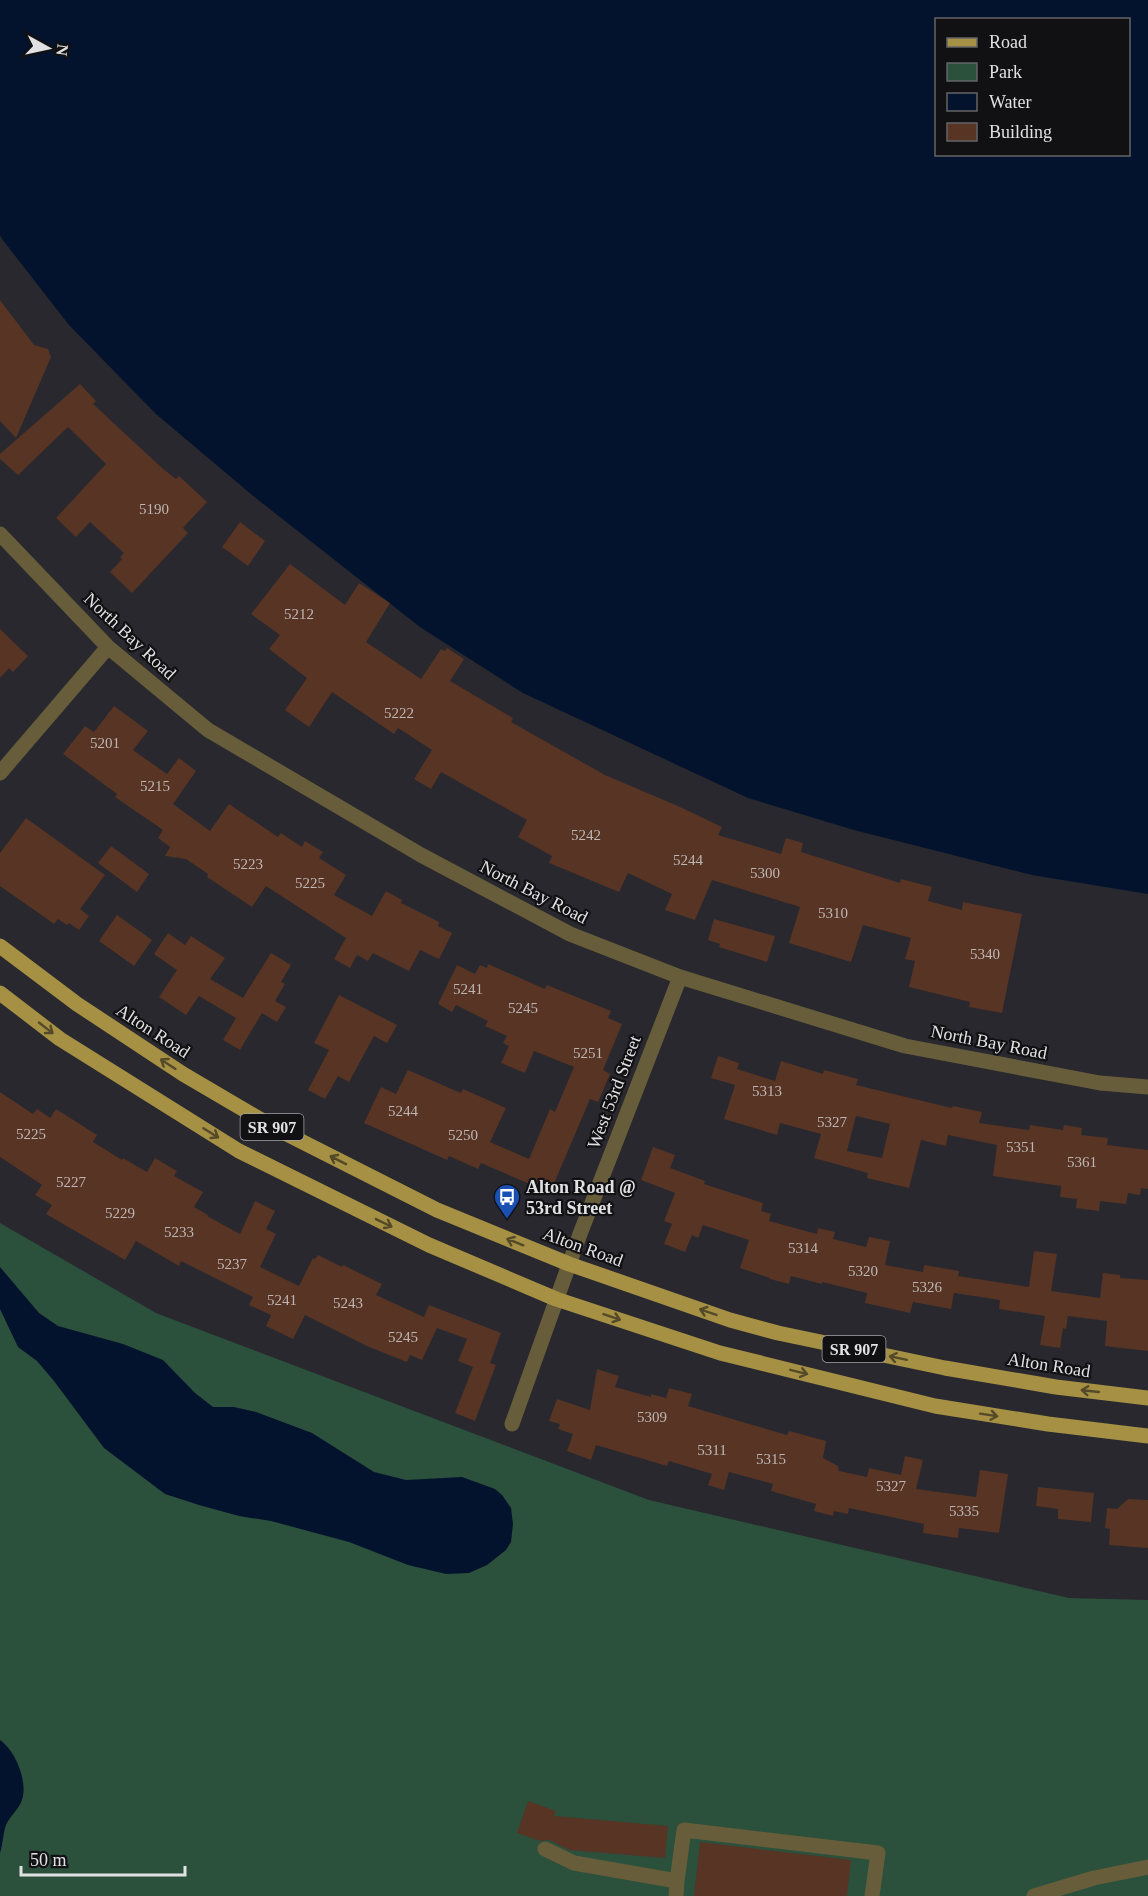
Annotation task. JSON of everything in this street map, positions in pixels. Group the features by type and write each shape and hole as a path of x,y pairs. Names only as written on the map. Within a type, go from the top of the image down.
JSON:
{"main road":[{"name":"Alton Road","path":"0,946 86,1010 183,1074 275,1128 437,1210 569,1264 730,1320 778,1333 945,1368 1056,1387 1148,1398"},
{"name":"SR 907","path":"0,993 60,1039 239,1151 429,1245 556,1299 720,1353 935,1406 1048,1424 1148,1436"}],"street":[{"name":"North Bay Road","path":"0,534 108,647 208,730 411,849 570,933 680,977 905,1047 1100,1083 1148,1087"},
{"path":"0,773 108,647"},
{"name":"West 53rd Street","path":"512,1424 569,1264 680,977"},
{"path":"545,1849 574,1863 676,1888 684,1830 878,1853 873,1896"},
{"path":"1034,1896 1094,1878 1148,1867"}],"green space":[{"path":"0,1223 156,1313 649,1500 1069,1598 1148,1600 1148,1896 0,1896"}],"water":[{"path":"0,0 1148,0 1148,894 1032,875 854,830 748,798 523,693 420,627 257,499 156,414 69,325 0,235"},
{"path":"0,1267 39,1313 58,1326 123,1344 163,1360 195,1393 213,1407 234,1407 256,1412 312,1433 374,1472 406,1480 462,1477 495,1489 511,1508 513,1524 511,1542 506,1550 487,1565 469,1573 446,1574 408,1565 349,1542 271,1521 239,1516 165,1494 104,1448 37,1361 18,1347 0,1309"},
{"path":"0,1740 16,1759 22,1776 23,1793 21,1803 6,1825 0,1853"}],"building":[{"path":"0,300 34,345 48,349 51,357 16,438 0,421"},
{"path":"80,384 96,401 93,404 162,468 176,479 179,476 207,502 183,528 188,533 132,593 110,572 122,559 120,557 124,553 90,522 76,537 56,518 106,464 68,427 18,475 0,459 0,454"},
{"path":"240,522 265,541 248,566 222,547"},
{"path":"290,564 345,605 359,583 390,603 366,642 421,679 441,649 445,651 447,648 464,659 450,681 513,718 511,722 605,775 722,827 718,835 781,854 786,838 803,843 801,852 900,883 901,879 932,887 928,901 962,910 963,902 1022,914 1002,1013 969,1007 970,1002 909,987 915,961 905,959 911,938 863,925 851,962 789,943 800,907 712,880 695,920 665,910 672,894 628,873 619,892 549,863 552,856 518,837 527,820 441,772 431,789 414,779 432,750 398,728 394,734 332,692 309,727 285,710 307,678 269,649 280,635 251,614"},
{"path":"0,629 28,656 13,672 9,668 0,678"},
{"path":"114,706 148,731 133,750 167,774 179,758 196,771 173,804 210,831 229,804 278,837 281,833 302,847 305,841 323,852 319,858 346,875 334,895 372,916 386,891 402,900 401,903 439,922 438,926 452,933 439,959 420,950 409,971 373,953 368,961 357,955 350,968 334,959 346,938 266,886 252,907 207,877 208,874 186,859 165,856 170,847 158,838 163,830 115,797 117,794 63,754 85,726 94,732"},
{"path":"26,818 105,875 80,909 89,916 79,930 58,919 54,924 0,886 0,853"},
{"path":"111,846 149,874 137,892 98,863"},
{"path":"117,915 152,940 134,966 99,941"},
{"path":"714,919 775,936 767,962 719,947 720,944 708,940"},
{"path":"168,933 185,945 191,936 225,958 210,979 243,998 271,953 291,965 281,982 285,984 275,1001 286,1007 277,1022 262,1013 240,1050 223,1040 236,1018 199,996 186,1015 159,997 177,970 154,954"},
{"path":"488,964 545,989 547,985 611,1011 608,1018 622,1024 603,1070 610,1074 598,1102 590,1099 550,1193 481,1163 478,1169 449,1156 447,1160 364,1123 381,1087 396,1094 408,1070 461,1093 463,1089 506,1108 490,1142 529,1159 550,1109 555,1112 574,1067 534,1051 525,1073 501,1063 509,1046 503,1043 507,1036 485,1026 488,1021 456,1005 452,1012 438,1004 457,965 475,974 480,965 487,968"},
{"path":"339,995 397,1025 387,1043 374,1036 349,1082 338,1076 325,1099 308,1090 329,1050 314,1043"},
{"path":"718,1056 739,1063 737,1069 775,1081 781,1061 823,1074 824,1070 858,1079 856,1085 952,1108 953,1106 982,1112 979,1123 1029,1130 1030,1125 1063,1130 1064,1125 1082,1128 1081,1135 1108,1138 1107,1145 1148,1150 1148,1189 1141,1188 1140,1195 1128,1193 1126,1204 1100,1201 1099,1211 1076,1208 1077,1199 1060,1197 1061,1186 993,1176 997,1145 948,1135 946,1146 921,1140 909,1188 867,1178 868,1173 814,1158 821,1134 780,1123 777,1135 724,1119 735,1085 711,1078","holes":["856,1116 890,1124 882,1158 847,1151"]},
{"path":"0,1092 33,1114 37,1109 50,1118 56,1109 97,1135 93,1142 147,1172 155,1158 177,1171 174,1176 203,1192 194,1207 240,1234 255,1201 275,1211 266,1229 276,1234 260,1267 299,1286 313,1258 315,1259 318,1255 382,1284 376,1295 424,1317 429,1305 501,1333 490,1363 496,1365 475,1421 455,1413 473,1367 458,1361 467,1339 437,1328 422,1360 410,1355 407,1362 369,1347 305,1315 293,1339 266,1326 271,1315 249,1305 253,1297 181,1261 179,1266 136,1241 125,1260 46,1214 52,1205 35,1195 42,1185 0,1157"},
{"path":"653,1147 675,1155 670,1168 705,1181 704,1184 763,1203 761,1211 771,1214 769,1221 817,1234 818,1228 835,1232 833,1239 866,1247 869,1237 890,1241 885,1265 923,1272 924,1265 959,1271 958,1276 1029,1287 1034,1251 1057,1254 1051,1291 1100,1298 1103,1273 1120,1275 1120,1278 1148,1280 1148,1351 1105,1346 1107,1321 1068,1316 1066,1329 1063,1328 1060,1348 1040,1345 1045,1316 999,1309 1000,1300 954,1293 951,1309 913,1302 910,1313 865,1303 867,1293 822,1282 822,1284 791,1276 789,1284 770,1279 740,1268 749,1240 703,1225 698,1238 692,1235 685,1252 664,1244 672,1224 664,1221 675,1193 641,1180"},
{"path":"597,1369 619,1376 615,1387 651,1397 651,1394 666,1398 669,1388 692,1394 688,1406 787,1435 789,1431 826,1441 823,1458 838,1466 839,1471 867,1477 869,1468 901,1475 905,1456 923,1460 916,1489 976,1497 980,1470 1008,1474 999,1533 959,1528 958,1538 923,1533 924,1524 849,1508 848,1514 834,1511 833,1516 814,1511 816,1504 771,1491 773,1484 729,1472 724,1490 708,1485 712,1474 669,1461 667,1466 596,1445 591,1460 567,1451 573,1434 558,1429 560,1424 549,1421 557,1399 590,1410"},
{"path":"1038,1487 1094,1493 1091,1522 1058,1519 1058,1509 1036,1506"},
{"path":"1128,1499 1148,1500 1148,1548 1109,1545 1110,1529 1105,1528 1107,1508 1117,1509"},
{"path":"528,1801 556,1811 554,1816 668,1826 665,1858 569,1850 549,1840 540,1841 517,1833"},
{"path":"700,1842 851,1860 847,1896 694,1896"}],"place":[{"name":"Alton Road @ 53rd Street","path":"507,1220"}]}
